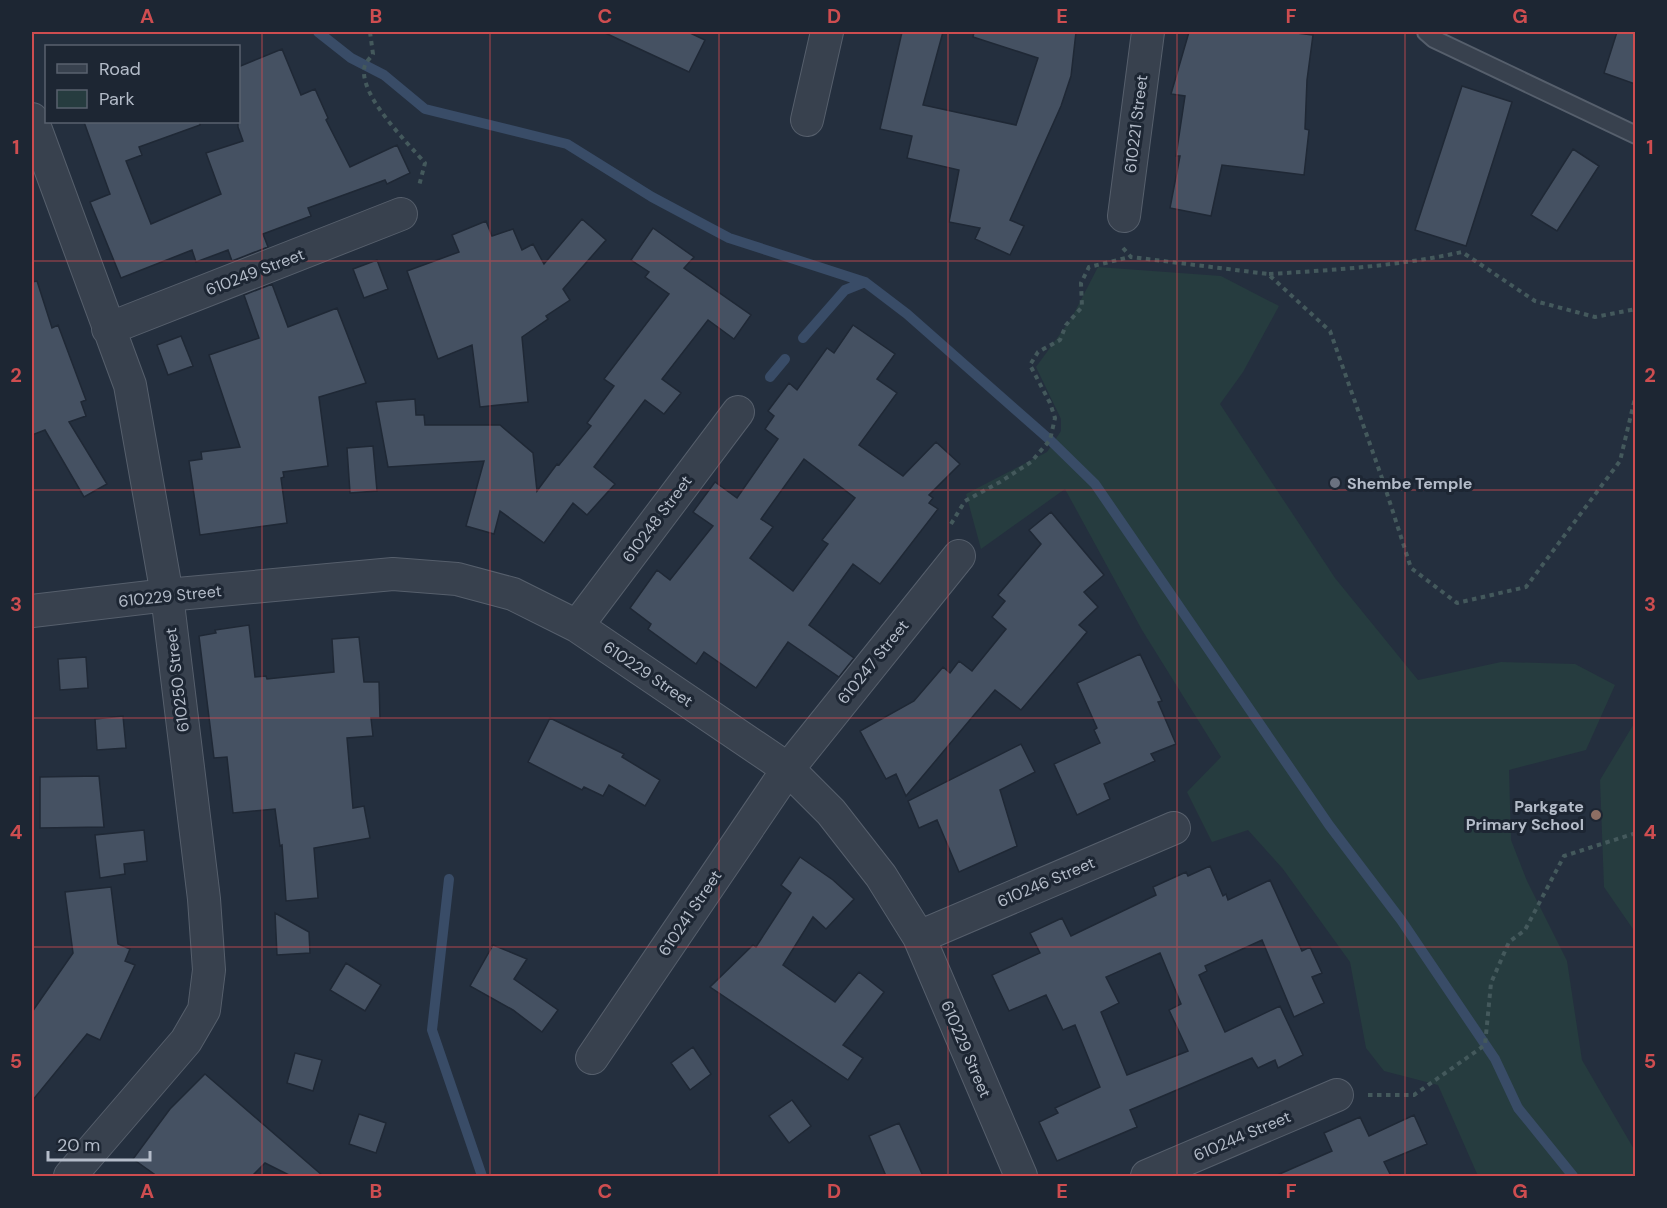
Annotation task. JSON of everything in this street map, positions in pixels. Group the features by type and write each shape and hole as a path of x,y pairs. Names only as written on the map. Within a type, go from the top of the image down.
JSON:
{"street":[{"path":"807,120 827,32"},
{"name":"610221 Street","path":"1124,216 1148,32"},
{"name":"610250 Street","path":"32,119 130,385 167,595 204,899 209,970 204,1010 186,1041 70,1176"},
{"name":"610249 Street","path":"108,329 401,214"},
{"name":"610248 Street","path":"577,626 738,412"},
{"name":"610247 Street","path":"788,769 959,556"},
{"name":"610229 Street","path":"32,611 167,595 393,574 457,579 513,594 577,626 788,769 838,821 881,876 919,937 1021,1176"},
{"name":"610241 Street","path":"592,1058 788,769"},
{"name":"610246 Street","path":"919,937 1174,828"},
{"name":"610244 Street","path":"1147,1176 1337,1095"}],"lane":[{"path":"1426,32 1434,39 1635,135"}],"path":[{"path":"370,32 373,54 365,65 364,81 377,106 424,163 418,188 401,214"},
{"path":"1124,216 1120,245 1131,257"},
{"path":"959,556 950,523 965,501 1031,462 1050,440 1055,418 1030,365 1038,352 1059,340 1066,325 1082,307 1081,283 1089,267 1131,257 1268,274 1352,269 1462,252 1535,301 1595,317 1635,309"},
{"path":"1268,274 1330,331 1411,568 1457,603 1526,587 1620,461 1635,394"},
{"path":"1337,1095 1414,1095 1485,1045 1491,983 1509,942 1524,930 1564,856 1635,833"}],"green space":[{"path":"1098,267 1221,276 1279,306 1243,372 1220,404 1335,578 1418,680 1501,662 1575,664 1615,685 1586,750 1509,770 1511,840 1527,881 1567,961 1582,1060 1635,1151 1635,1176 1478,1176 1438,1085 1384,1071 1366,1048 1350,962 1283,869 1248,830 1212,842 1187,792 1221,757 1142,630 1065,489 981,549 966,494 1047,452 1061,431 1061,419 1036,367 1071,319"},
{"path":"1635,722 1635,932 1604,887 1600,780"}],"building":[{"path":"603,32 688,32 705,40 689,72"},
{"path":"902,32 943,32 923,105 1016,125 1038,58 973,37 974,32 1076,32 1071,76 1061,106 1010,220 1024,226 1010,255 975,239 980,228 949,222 959,170 907,158 912,136 880,129"},
{"path":"1189,32 1288,32 1313,35 1307,80 1305,129 1309,130 1304,175 1222,165 1211,216 1170,208 1180,156 1176,156 1185,96 1171,94"},
{"path":"1617,32 1635,32 1635,84 1604,73"},
{"path":"282,49 301,95 315,89 328,118 326,120 350,167 397,145 410,173 387,184 385,180 308,208 311,216 263,234 268,247 232,261 228,250 196,262 192,250 121,278 90,202 110,194 84,123 200,123 200,125 139,147 142,155 126,161 151,224 221,194 206,153 243,141 238,127 240,123 240,66"},
{"path":"1462,86 1512,102 1466,246 1415,230"},
{"path":"1573,149 1599,166 1557,231 1531,215"},
{"path":"582,219 606,240 563,289 570,300 546,316 548,319 522,337 528,402 480,407 472,345 438,359 407,271 459,252 452,235 486,221 492,236 513,229 522,250 533,244 544,264"},
{"path":"653,228 694,257 684,268 751,315 734,339 708,320 662,379 681,393 664,414 645,400 594,467 615,484 587,515 573,503 544,543 500,511 494,534 466,526 484,461 388,467 376,402 415,399 416,415 424,415 425,425 500,425 533,453 537,491 557,464 559,465 591,426 587,423 614,386 604,379 669,294 645,277 649,272 631,260"},
{"path":"377,260 388,289 364,298 353,269"},
{"path":"37,281 52,328 58,325 86,400 81,402 86,416 69,422 107,484 84,497 45,430 32,435 32,282"},
{"path":"272,284 288,327 337,308 366,383 319,397 328,466 283,472 284,477 281,478 287,523 200,535 189,461 202,459 201,452 240,447 209,355 259,338 244,295"},
{"path":"853,325 895,354 877,379 897,393 859,445 903,476 936,442 960,464 929,495 933,498 929,503 938,509 880,584 853,564 809,625 854,658 839,677 788,642 756,688 704,652 696,664 648,629 651,624 630,608 657,570 670,580 713,526 693,512 715,482 737,498 778,439 765,429 774,416 768,411 789,383 797,390 827,348 834,353","holes":["804,459 855,498 822,540 828,544 793,591 750,558 773,527 761,519"]},
{"path":"181,336 193,366 168,375 157,345"},
{"path":"373,446 377,491 350,493 347,448"},
{"path":"1051,512 1104,575 1084,592 1098,607 1079,625 1087,632 1021,710 995,690 906,796 896,774 886,779 860,731 914,701 943,667 950,673 959,661 972,671 1006,629 992,617 1005,601 998,595 1041,544 1029,530"},
{"path":"249,625 255,677 266,676 267,679 334,672 332,639 359,637 364,682 379,682 380,718 371,718 373,736 347,738 353,808 364,806 370,838 314,848 318,898 286,901 282,845 280,846 275,809 233,813 227,757 214,758 199,636 216,633 215,630"},
{"path":"1140,654 1162,701 1158,702 1176,744 1151,754 1155,761 1104,784 1110,799 1077,815 1054,764 1100,743 1094,730 1097,728 1077,683"},
{"path":"86,657 88,688 60,690 58,659"},
{"path":"123,716 126,748 97,750 95,719"},
{"path":"550,718 624,754 622,757 660,780 645,806 609,785 603,796 584,787 582,790 528,762"},
{"path":"1021,744 1035,772 1000,790 1017,846 959,872 937,820 919,828 908,801"},
{"path":"99,776 104,827 40,828 40,777"},
{"path":"144,830 147,861 124,864 125,874 100,878 95,835"},
{"path":"800,857 833,880 854,899 826,929 813,917 783,965 835,1002 859,972 884,992 843,1045 863,1058 848,1080 710,987 753,945 756,947 791,893 781,885"},
{"path":"1210,866 1223,896 1226,894 1228,900 1270,880 1302,951 1310,947 1322,973 1312,977 1324,1003 1294,1017 1262,940 1205,966 1207,971 1199,975 1225,1032 1280,1006 1303,1055 1278,1068 1275,1060 1258,1068 1252,1058 1130,1110 1137,1127 1057,1161 1039,1122 1058,1113 1055,1108 1100,1087 1075,1025 1063,1030 1046,995 1009,1011 992,975 1040,953 1030,933 1062,918 1071,936 1156,895 1153,887 1186,872 1188,876","holes":["1160,953 1181,1004 1169,1010 1188,1051 1127,1075 1101,1012 1119,1003 1106,977"]},
{"path":"111,887 118,944 130,949 125,961 135,965 100,1040 87,1034 32,1101 32,1012 73,953 65,892"},
{"path":"275,913 309,932 310,953 277,955"},
{"path":"493,945 527,959 514,979 558,1010 542,1032 513,1010 470,986"},
{"path":"346,963 381,985 365,1011 330,990"},
{"path":"693,1047 711,1074 690,1090 671,1063"},
{"path":"295,1053 322,1060 313,1091 287,1083"},
{"path":"205,1074 323,1176 291,1176 265,1163 252,1176 157,1176 133,1159 170,1109"},
{"path":"792,1100 811,1126 789,1143 769,1116"},
{"path":"359,1114 386,1123 376,1153 349,1144"},
{"path":"1414,1115 1427,1144 1384,1162 1391,1176 1275,1176 1332,1151 1324,1133 1360,1117 1369,1136"},
{"path":"899,1123 923,1176 886,1176 869,1136"}],"waterway":[{"path":"318,32 351,58 384,75 425,109 567,144 652,197 729,238 865,282 907,314 1050,440 1095,484 1329,825 1401,920 1495,1059 1518,1108 1573,1176"},
{"path":"803,338 845,290 865,282"},
{"path":"770,377 785,359"},
{"path":"449,879 432,1030 482,1176"}],"place":[{"name":"Shembe Temple","path":"1335,483"},
{"name":"Parkgate Primary School","path":"1596,815"}]}
